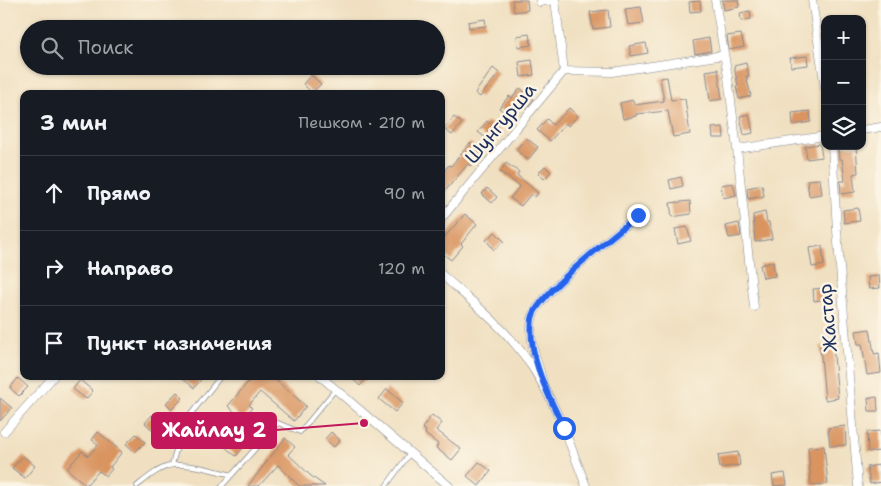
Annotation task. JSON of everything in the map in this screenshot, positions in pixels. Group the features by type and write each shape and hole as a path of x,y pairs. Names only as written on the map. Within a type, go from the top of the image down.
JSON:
{"street":[{"path":"540,1 555,0 564,71 612,72 724,55"},
{"path":"715,0 737,149 754,307"},
{"path":"812,0 821,61"},
{"name":"Шунгурша","path":"445,213 564,71"},
{"path":"866,129 881,127"},
{"path":"737,149 821,137"},
{"name":"Жастар","path":"832,150 858,486"},
{"path":"545,388 534,350 532,317 536,307 568,274 638,215"},
{"path":"445,278 506,334 525,357 545,388 564,428 586,486"},
{"path":"4,432 50,380"},
{"path":"324,380 449,486"}],"lane":[{"path":"172,465 183,424 218,380"},
{"path":"222,486 278,423 300,432 335,390"},
{"path":"386,486 410,453"},
{"path":"137,486 150,475 172,465 203,468 232,475"}],"building":[{"path":"512,0 527,0 528,10 514,12"},
{"path":"722,0 738,0 739,7 724,10"},
{"path":"700,1 701,11 690,12 689,2"},
{"path":"641,7 644,23 628,25 625,9"},
{"path":"608,10 610,27 593,29 590,12"},
{"path":"750,11 751,19 741,21 740,13"},
{"path":"485,19 486,26 469,28 468,22"},
{"path":"529,34 531,45 518,47 517,36"},
{"path":"741,34 744,47 729,50 727,36"},
{"path":"709,38 711,51 695,54 693,41"},
{"path":"646,43 648,53 631,56 629,46"},
{"path":"807,56 808,65 791,67 790,58"},
{"path":"532,60 534,75 521,77 519,62"},
{"path":"746,63 749,76 746,76 751,96 739,99 734,66"},
{"path":"493,68 499,73 480,97 475,93"},
{"path":"718,69 722,99 710,101 706,71"},
{"path":"311,75 321,84 315,90 309,90 303,84"},
{"path":"667,77 671,100 685,99 690,134 673,137 668,111 636,114 636,116 623,119 620,103 633,100 634,105 664,101 660,78"},
{"path":"520,88 534,99 526,109 522,106 512,118 499,108 509,96 512,98"},
{"path":"569,108 578,116 568,126 566,123 550,141 537,130 547,119 553,125"},
{"path":"810,111 811,122 793,125 792,113"},
{"path":"749,114 753,133 744,135 740,116"},
{"path":"454,117 462,123 452,135 445,128"},
{"path":"487,121 499,130 490,141 478,132"},
{"path":"723,127 724,138 713,138 712,128"},
{"path":"526,138 538,147 528,160 516,150"},
{"path":"470,143 481,152 445,191 445,170 449,165 451,166"},
{"path":"820,144 822,157 807,159 805,146"},
{"path":"838,150 856,150 858,173 853,174 855,192 841,194 840,181 845,181 842,159 839,159"},
{"path":"506,163 519,172 517,175 538,193 535,197 531,194 521,206 510,198 520,186 500,172"},
{"path":"545,166 551,172 544,179 538,173"},
{"path":"681,177 683,186 671,189 669,180"},
{"path":"820,179 822,194 809,196 807,180"},
{"path":"733,183 736,195 723,198 721,185"},
{"path":"762,185 764,196 748,199 747,188"},
{"path":"487,188 497,197 492,203 482,194"},
{"path":"690,201 691,214 672,217 670,203"},
{"path":"858,208 860,221 844,223 843,210"},
{"path":"765,212 772,239 755,242 753,215"},
{"path":"465,214 477,224 461,244 463,246 451,260 445,255 445,236"},
{"path":"739,223 741,236 729,238 726,226"},
{"path":"687,227 691,241 678,244 675,229"},
{"path":"495,232 504,241 494,250 486,240"},
{"path":"822,246 824,265 812,267 809,248"},
{"path":"773,262 775,276 763,278 760,265"},
{"path":"879,276 880,288 869,289 868,277"},
{"path":"827,288 828,299 814,301 813,289"},
{"path":"870,329 874,354 879,353 881,373 867,375 862,344 858,344 856,331"},
{"path":"833,345 838,398 825,400 820,346"},
{"path":"18,378 28,387 19,396 10,388"},
{"path":"80,380 93,391 86,399 73,389"},
{"path":"185,380 201,380 194,388"},
{"path":"250,380 276,380 306,406 294,421 260,392 249,405 252,408 242,419 228,406"},
{"path":"353,380 365,380 360,386"},
{"path":"387,389 403,403 395,412 379,399"},
{"path":"177,392 183,398 172,409 166,403"},
{"path":"877,397 878,411 869,411 868,398"},
{"path":"0,398 12,408 0,421"},
{"path":"152,415 162,423 155,432 145,423"},
{"path":"432,415 442,423 436,430 461,449 452,460 436,448 438,444 425,434 426,431 422,428"},
{"path":"845,426 846,445 830,446 828,428"},
{"path":"881,431 881,451 868,452 867,432"},
{"path":"98,432 122,452 110,467 112,469 106,476 99,471 86,485 67,469 82,451 88,456 98,445 92,440"},
{"path":"331,432 340,440 334,447 325,439"},
{"path":"236,433 248,442 236,456 224,446"},
{"path":"136,434 145,442 135,452 126,444"},
{"path":"285,438 295,447 288,454 311,476 325,486 299,486 278,465 259,486 248,486"},
{"path":"824,446 828,484 811,485 808,447"},
{"path":"738,452 740,465 720,468 718,455"},
{"path":"23,456 35,466 25,478 12,468"},
{"path":"479,462 491,471 479,486 467,476"},
{"path":"879,465 881,482 870,484 867,467"},
{"path":"785,473 787,485 774,486 772,475"}],"place":[{"name":"Жайлау 2","path":"364,423"}],"route":[{"path":"564,428 545,388 534,350 532,317 536,307 568,274 638,215"}]}
